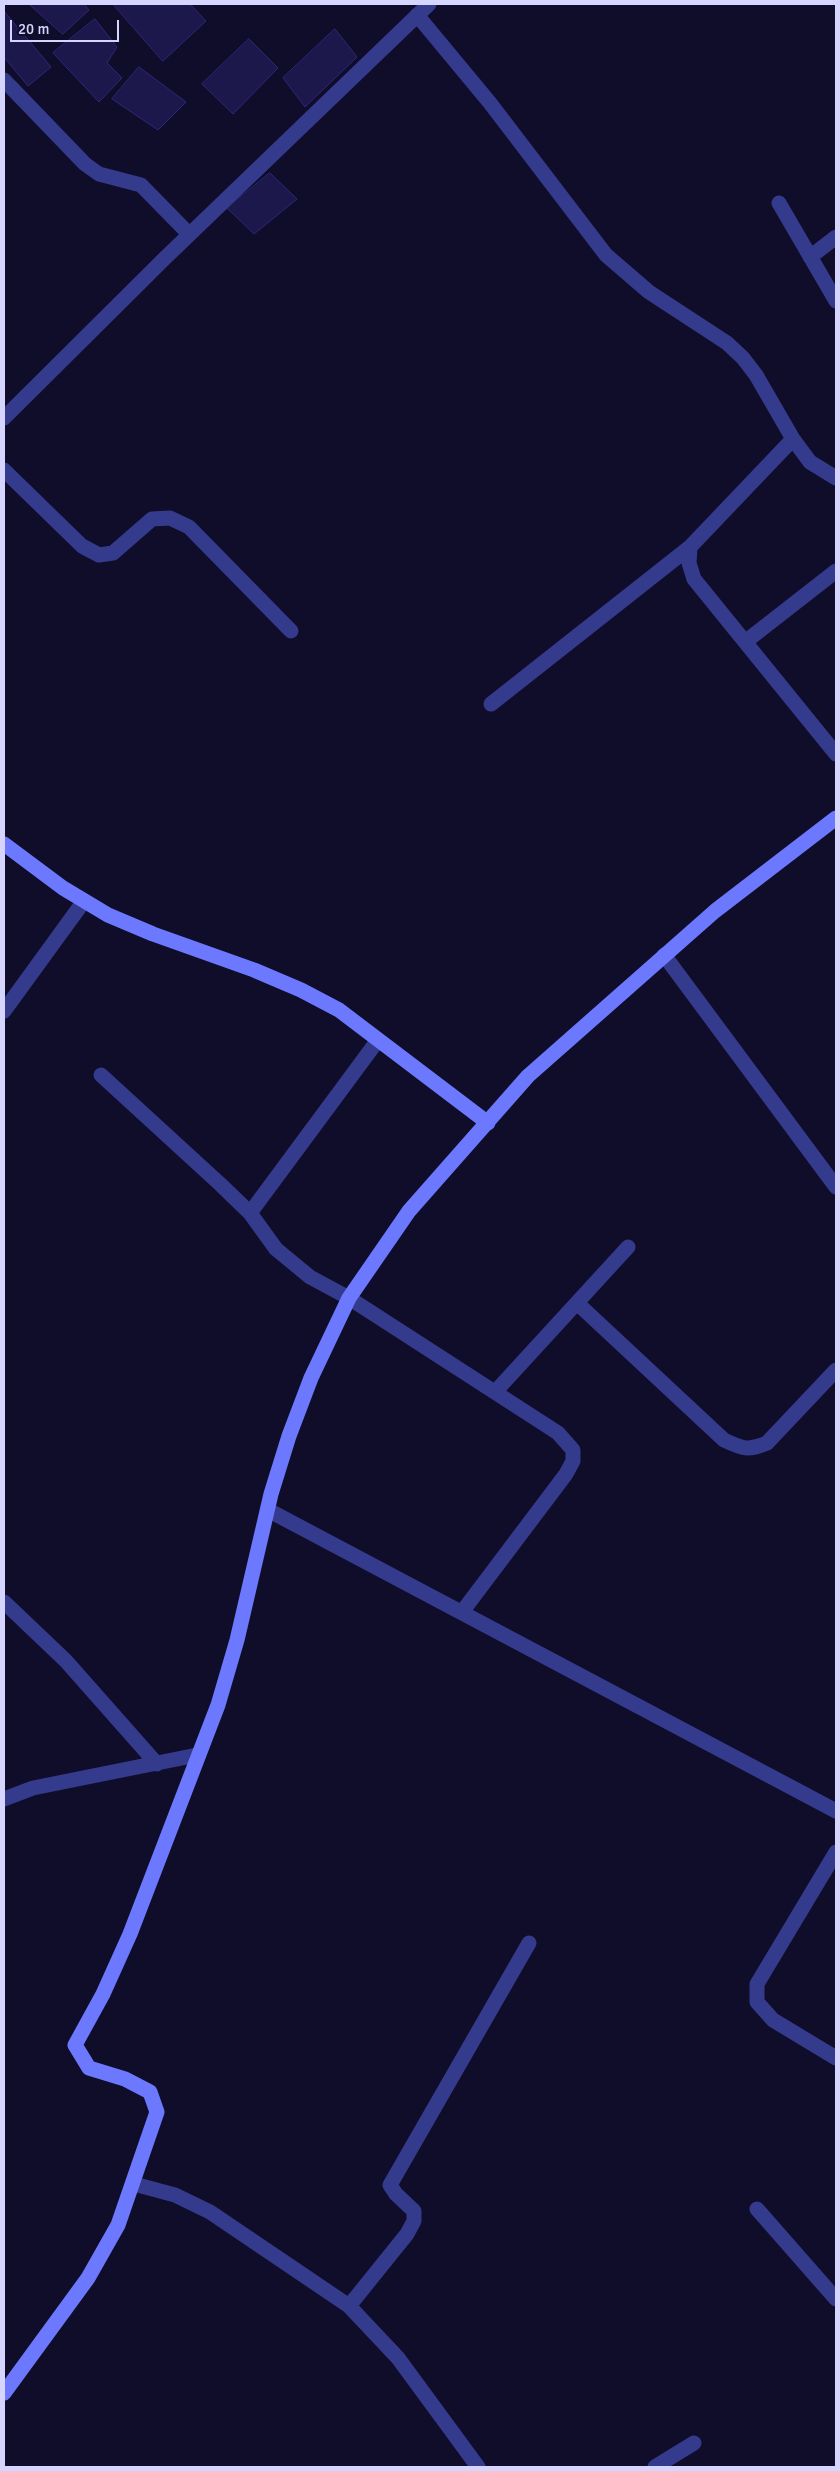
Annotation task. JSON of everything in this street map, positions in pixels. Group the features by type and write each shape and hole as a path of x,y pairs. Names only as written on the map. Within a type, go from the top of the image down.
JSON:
{"street":[{"path":"4,418 189,234 429,4"},
{"path":"417,15 490,103 606,256 649,292 726,343 743,358 756,375 793,439 810,462 836,478"},
{"path":"4,80 85,164 99,174 117,181 141,186 152,194 189,234"},
{"path":"779,203 836,301"},
{"path":"810,257 836,238"},
{"path":"491,704 690,546 793,439"},
{"path":"4,470 82,546 99,554 114,553 152,518 170,518 189,527 291,631"},
{"path":"690,546 689,564 694,579 836,754"},
{"path":"745,642 836,571"},
{"path":"4,2393 88,2278 118,2225 158,2112 150,2092 126,2080 89,2068 75,2045 85,2023 103,1994 130,1934 197,1755 218,1705 237,1640 268,1510 292,1428 311,1378 349,1298 409,1211 528,1076 715,911 836,818"},
{"path":"4,844 63,888 108,915 153,934 254,970 301,990 339,1010 488,1123"},
{"path":"4,1011 84,901"},
{"path":"664,955 836,1187"},
{"path":"250,1213 378,1040"},
{"path":"101,1075 250,1213 276,1249 310,1276 349,1298 558,1433 573,1450 573,1461 566,1474 462,1612"},
{"path":"495,1392 628,1247"},
{"path":"577,1303 724,1440 742,1449 754,1448 767,1443 836,1370"},
{"path":"268,1510 836,1811"},
{"path":"4,1602 66,1661 157,1764"},
{"path":"4,1799 33,1788 197,1755"},
{"path":"836,1852 757,1984 757,2002 773,2020 836,2058"},
{"path":"349,2306 407,2234 414,2221 414,2211 396,2194 390,2185 530,1944"},
{"path":"134,2184 175,2195 210,2212 349,2306 398,2358 478,2467"},
{"path":"757,2209 836,2299"},
{"path":"655,2467 694,2444"}],"building":[{"path":"29,4 84,4 89,10 63,34"},
{"path":"113,4 190,4 206,21 163,61"},
{"path":"4,11 51,67 28,86 4,57"},
{"path":"95,19 117,47 107,63 122,78 99,102 53,53"},
{"path":"335,29 357,57 305,107 283,78"},
{"path":"249,39 278,68 233,114 202,84"},
{"path":"139,67 186,102 158,130 112,99"},
{"path":"270,173 297,199 254,234 227,208"}]}
